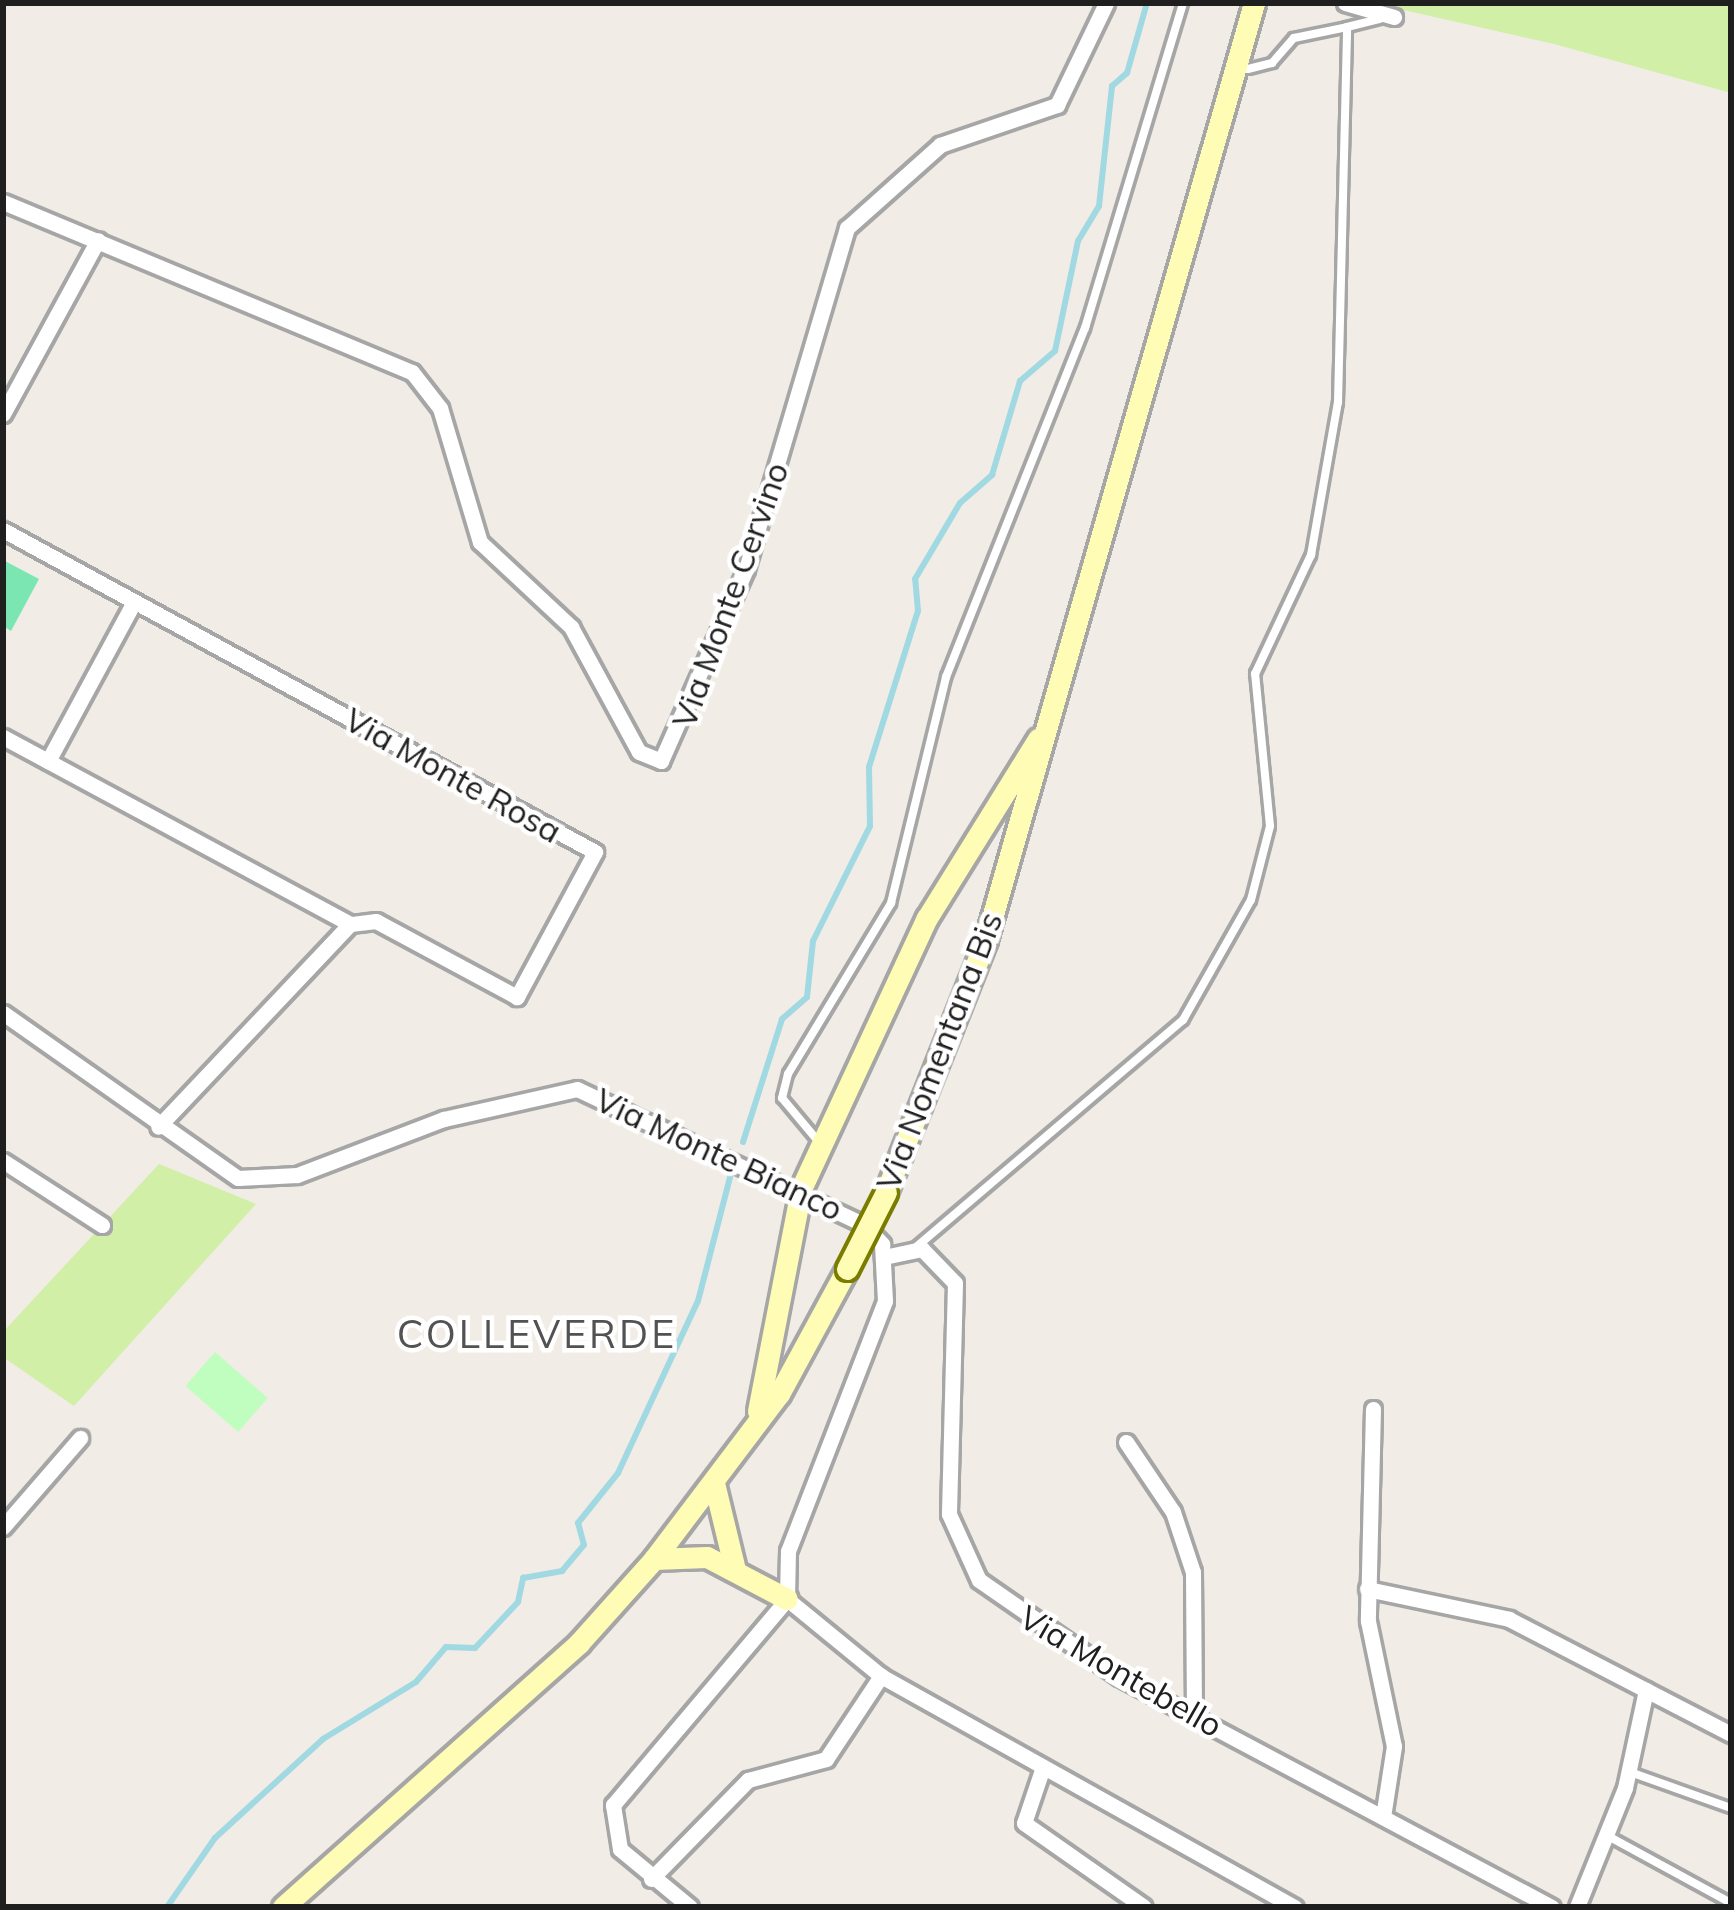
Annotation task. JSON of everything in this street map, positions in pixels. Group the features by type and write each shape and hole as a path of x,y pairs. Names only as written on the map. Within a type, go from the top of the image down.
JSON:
{"main road":[{"name":"Via Nomentana Bis","path":"283,1907 579,1643 654,1558 751,1432 847,1269 886,1192 986,939 1253,3"},
{"path":"751,1432 801,1189 935,904 1054,713"},
{"path":"714,1483 736,1570"},
{"path":"654,1558 700,1556 787,1599"}],"street":[{"name":"Via Monte Cervino","path":"3,202 380,352 421,380 443,416 480,542 571,627 638,752 656,762 677,745 746,569 847,228 940,145 1057,105 1106,3"},
{"path":"1345,3 1394,17"},
{"path":"3,414 98,240"},
{"name":"Via Monte Rosa","path":"3,530 595,852 517,997 376,920 350,924"},
{"path":"48,761 134,602"},
{"path":"3,737 350,924 158,1127"},
{"name":"Via Monte Bianco","path":"3,1013 223,1171 269,1181 444,1119 577,1089 801,1189 863,1224 884,1257"},
{"path":"3,1161 101,1225"},
{"path":"690,1907 651,1879 613,1837 613,1805 787,1599 788,1552 885,1301 884,1257 915,1248"},
{"name":"Via Montebello","path":"915,1248 946,1267 958,1298 947,1485 964,1561 1029,1621 1194,1716 1552,1907"},
{"path":"1373,1409 1367,1589 1394,1746 1383,1817"},
{"path":"3,1527 80,1438"},
{"path":"1126,1442 1173,1512 1193,1572 1194,1716"},
{"path":"1367,1589 1509,1619 1731,1733"},
{"path":"787,1599 881,1676 1294,1907"},
{"path":"651,1879 748,1780 826,1760 881,1676"},
{"path":"1577,1907 1630,1772 1646,1690"},
{"path":"1043,1767 1024,1822 1144,1907"}],"lane":[{"path":"824,1146 792,1118 788,1074 891,903 946,677 1085,328 1183,3"},
{"path":"1248,69 1272,64 1294,38 1394,17"},
{"path":"915,1248 1116,1088 1184,1020 1251,900 1270,826 1251,692 1311,555 1338,402 1347,27"},
{"path":"1630,1772 1731,1808"},
{"path":"1606,1835 1731,1903"}],"green space":[{"path":"1373,3 1731,3 1731,93 1554,44"},
{"path":"3,560 39,579 11,631 3,626"},
{"path":"159,1164 256,1204 74,1406 3,1357 3,1332"},
{"path":"215,1352 268,1398 238,1432 185,1386"}],"waterway":[{"path":"743,1142 782,1019 807,997 813,941 870,826 869,767 918,611 915,579 960,503 992,475 1020,381 1055,351 1078,241 1099,206 1112,86 1127,73 1147,3"},
{"path":"167,1907 215,1838 323,1739 416,1682 446,1647 475,1648 518,1602 523,1578 562,1571 584,1545 578,1523 618,1473 698,1301 733,1166"}],"district":[{"name":"COLLEVERDE","path":"537,1334"}]}
